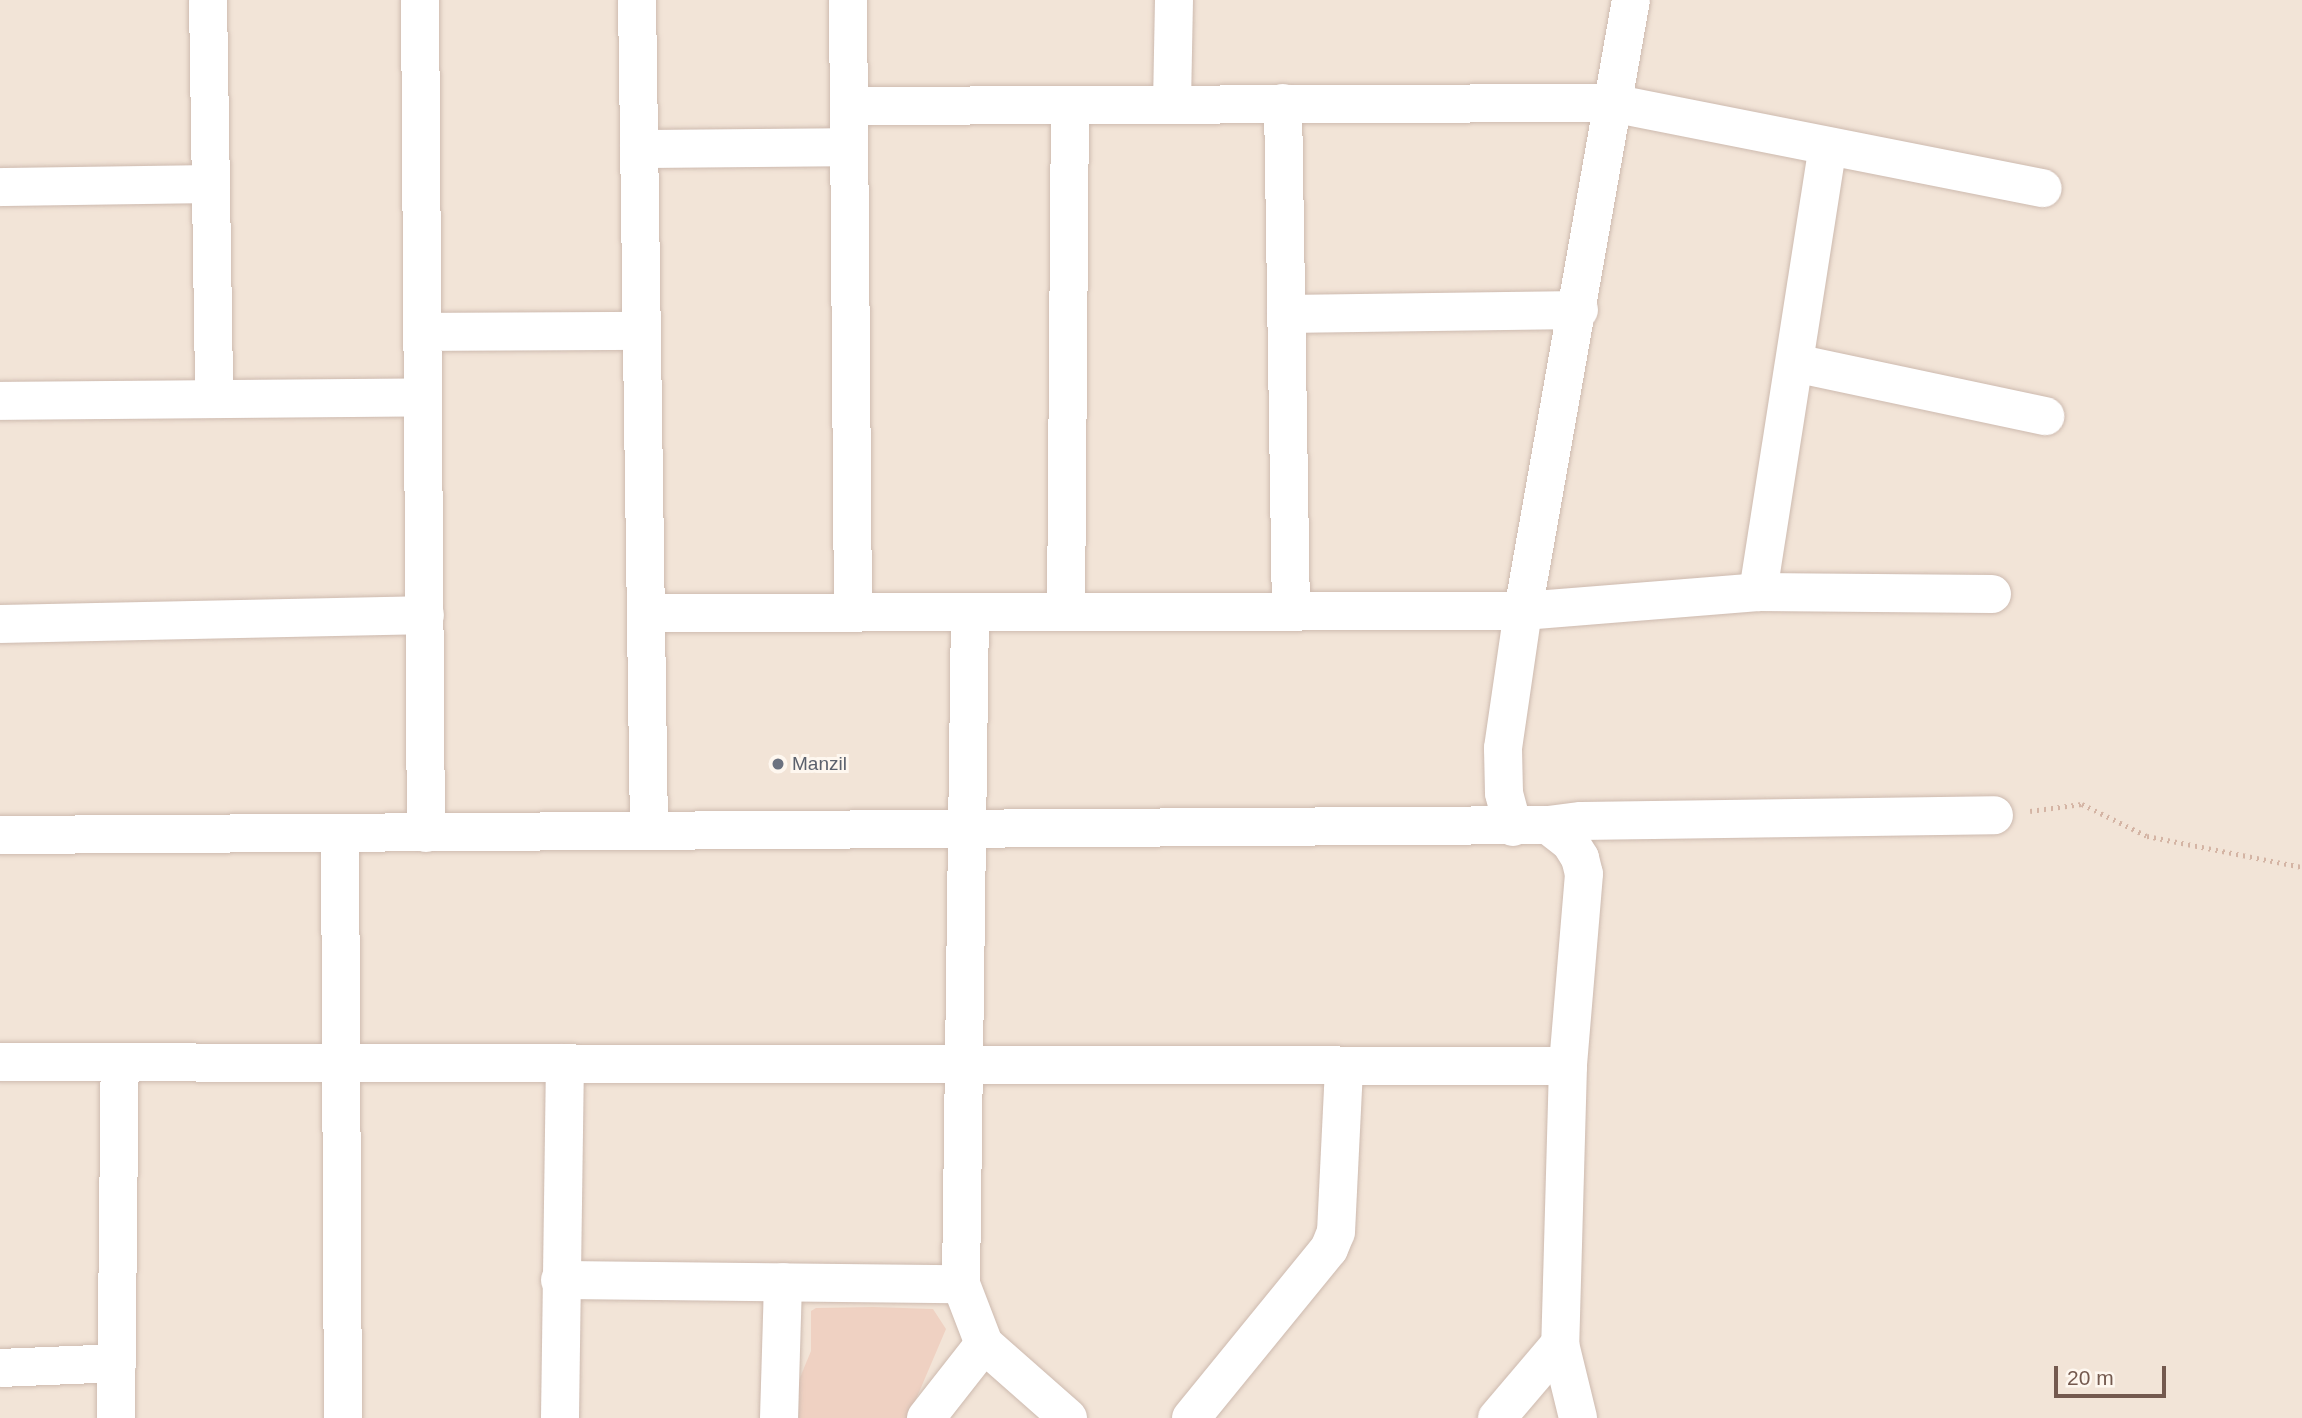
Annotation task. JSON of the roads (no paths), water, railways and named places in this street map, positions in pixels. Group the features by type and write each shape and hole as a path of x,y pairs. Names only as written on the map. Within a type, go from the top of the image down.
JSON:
{"street":[{"path":"208,0 214,399"},
{"path":"420,0 426,832"},
{"path":"637,0 649,831"},
{"path":"849,0 853,613"},
{"path":"1172,104 1174,0"},
{"path":"1578,1418 1560,1343 1568,1066 1584,874 1580,858 1570,842 1531,826 1504,793 1503,748 1523,611 1579,310 1631,0"},
{"path":"1283,103 1291,612"},
{"path":"849,106 1612,103 2043,188"},
{"path":"1066,612 1070,104"},
{"path":"1758,592 1828,146"},
{"path":"639,149 849,147"},
{"path":"0,187 211,184"},
{"path":"1286,314 1579,310"},
{"path":"422,332 642,331"},
{"path":"1795,363 2045,416"},
{"path":"0,401 423,397"},
{"path":"646,613 1523,611 1758,592 1992,594"},
{"path":"970,612 961,1284 984,1344 1068,1418"},
{"path":"0,624 425,615"},
{"path":"0,835 1531,826 1581,821 1994,815"},
{"path":"340,833 343,1418"},
{"path":"0,1062 1568,1066"},
{"path":"116,1418 120,1063"},
{"path":"560,1418 565,1063"},
{"path":"1191,1418 1329,1249 1336,1232 1344,1066"},
{"path":"560,1280 961,1284"},
{"path":"779,1418 783,1282"},
{"path":"1497,1418 1560,1343"},
{"path":"926,1418 984,1344"},
{"path":"0,1368 117,1363"}],"place":[{"name":"Manzil","path":"778,764"}]}
